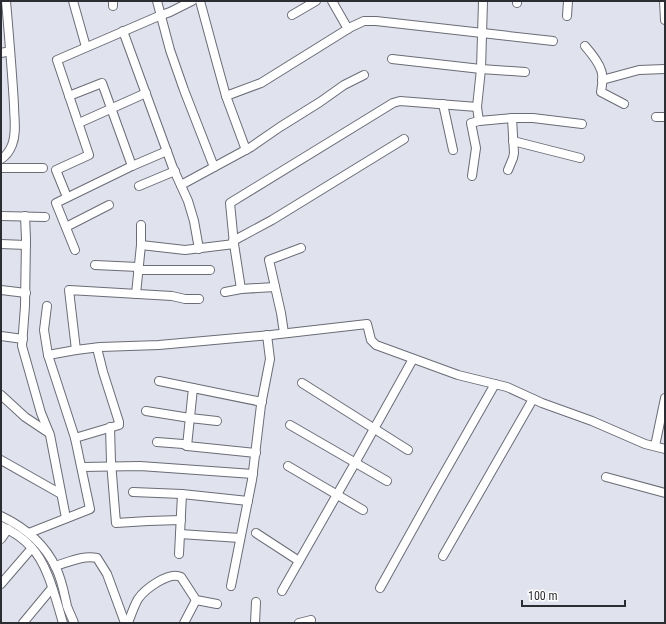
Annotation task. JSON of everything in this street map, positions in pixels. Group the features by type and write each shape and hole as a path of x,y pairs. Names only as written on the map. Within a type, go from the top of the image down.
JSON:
{"street":[{"path":"1,3 6,1 15,133 12,145 1,159"},
{"path":"73,1 86,47"},
{"path":"157,1 174,63 214,167"},
{"path":"67,197 56,170 89,155 57,60 170,12 192,1"},
{"path":"200,1 226,96 246,150"},
{"path":"292,15 316,1"},
{"path":"332,1 348,29"},
{"path":"479,121 477,107 481,69 483,1"},
{"path":"567,16 568,1"},
{"path":"664,1 665,20"},
{"path":"226,96 261,83 348,29 364,21 376,21 553,41"},
{"path":"123,31 167,151 188,201 194,220 199,248"},
{"path":"585,46 602,71 601,92 624,104"},
{"path":"1,53 10,51"},
{"path":"392,59 481,69 525,72"},
{"path":"602,80 639,70 665,69"},
{"path":"181,185 251,147 344,85 364,75"},
{"path":"69,96 102,83 132,166"},
{"path":"79,123 146,93"},
{"path":"241,289 230,203 393,103 400,101 477,107"},
{"path":"444,104 453,150"},
{"path":"656,117 665,117"},
{"path":"508,170 514,153 512,118"},
{"path":"472,176 476,148 471,123 512,118 533,118 582,124"},
{"path":"141,245 185,250 234,243 404,139"},
{"path":"514,141 580,158"},
{"path":"76,250 56,203 132,166 167,151"},
{"path":"1,168 43,168"},
{"path":"139,186 175,171"},
{"path":"66,227 109,205"},
{"path":"1,216 45,217"},
{"path":"25,216 26,293 22,346 41,413 49,433 66,518"},
{"path":"136,294 141,245 141,224"},
{"path":"1,244 26,245"},
{"path":"284,333 269,260 301,248"},
{"path":"95,265 210,270"},
{"path":"225,292 241,289 275,287"},
{"path":"1,290 26,293"},
{"path":"76,350 69,290 199,299"},
{"path":"29,533 90,509 75,438 48,355 44,330 47,306"},
{"path":"48,355 76,350 159,345 367,324 371,340 376,345 458,375 508,387 542,403 592,420 645,444 665,448"},
{"path":"231,586 253,474 262,402 270,359 268,335"},
{"path":"1,336 23,339"},
{"path":"75,438 110,428 118,425 119,422 97,348"},
{"path":"282,591 413,359"},
{"path":"159,381 262,402"},
{"path":"302,383 408,450"},
{"path":"380,588 495,384"},
{"path":"187,446 193,388"},
{"path":"1,395 25,417 49,433"},
{"path":"656,446 665,398"},
{"path":"442,556 533,399"},
{"path":"146,411 217,421"},
{"path":"290,425 387,481"},
{"path":"110,428 111,466 116,523 148,520 181,520"},
{"path":"157,442 256,453"},
{"path":"1,460 62,494"},
{"path":"82,467 140,466 253,474"},
{"path":"288,466 363,510"},
{"path":"606,477 665,493"},
{"path":"133,492 182,494 248,501"},
{"path":"179,554 182,494"},
{"path":"1,516 17,524 29,533 47,553 55,566 74,623"},
{"path":"1,539 4,528 11,531 32,548 47,572 63,623"},
{"path":"256,533 299,561"},
{"path":"180,534 240,538"},
{"path":"1,584 32,548"},
{"path":"55,566 81,558 97,558 106,574 125,623"},
{"path":"128,623 138,600 145,592 161,581 174,576 181,577 196,600 217,604"},
{"path":"23,623 52,588"},
{"path":"184,623 196,600"},
{"path":"255,623 256,602"},
{"path":"299,623 310,620"}]}
